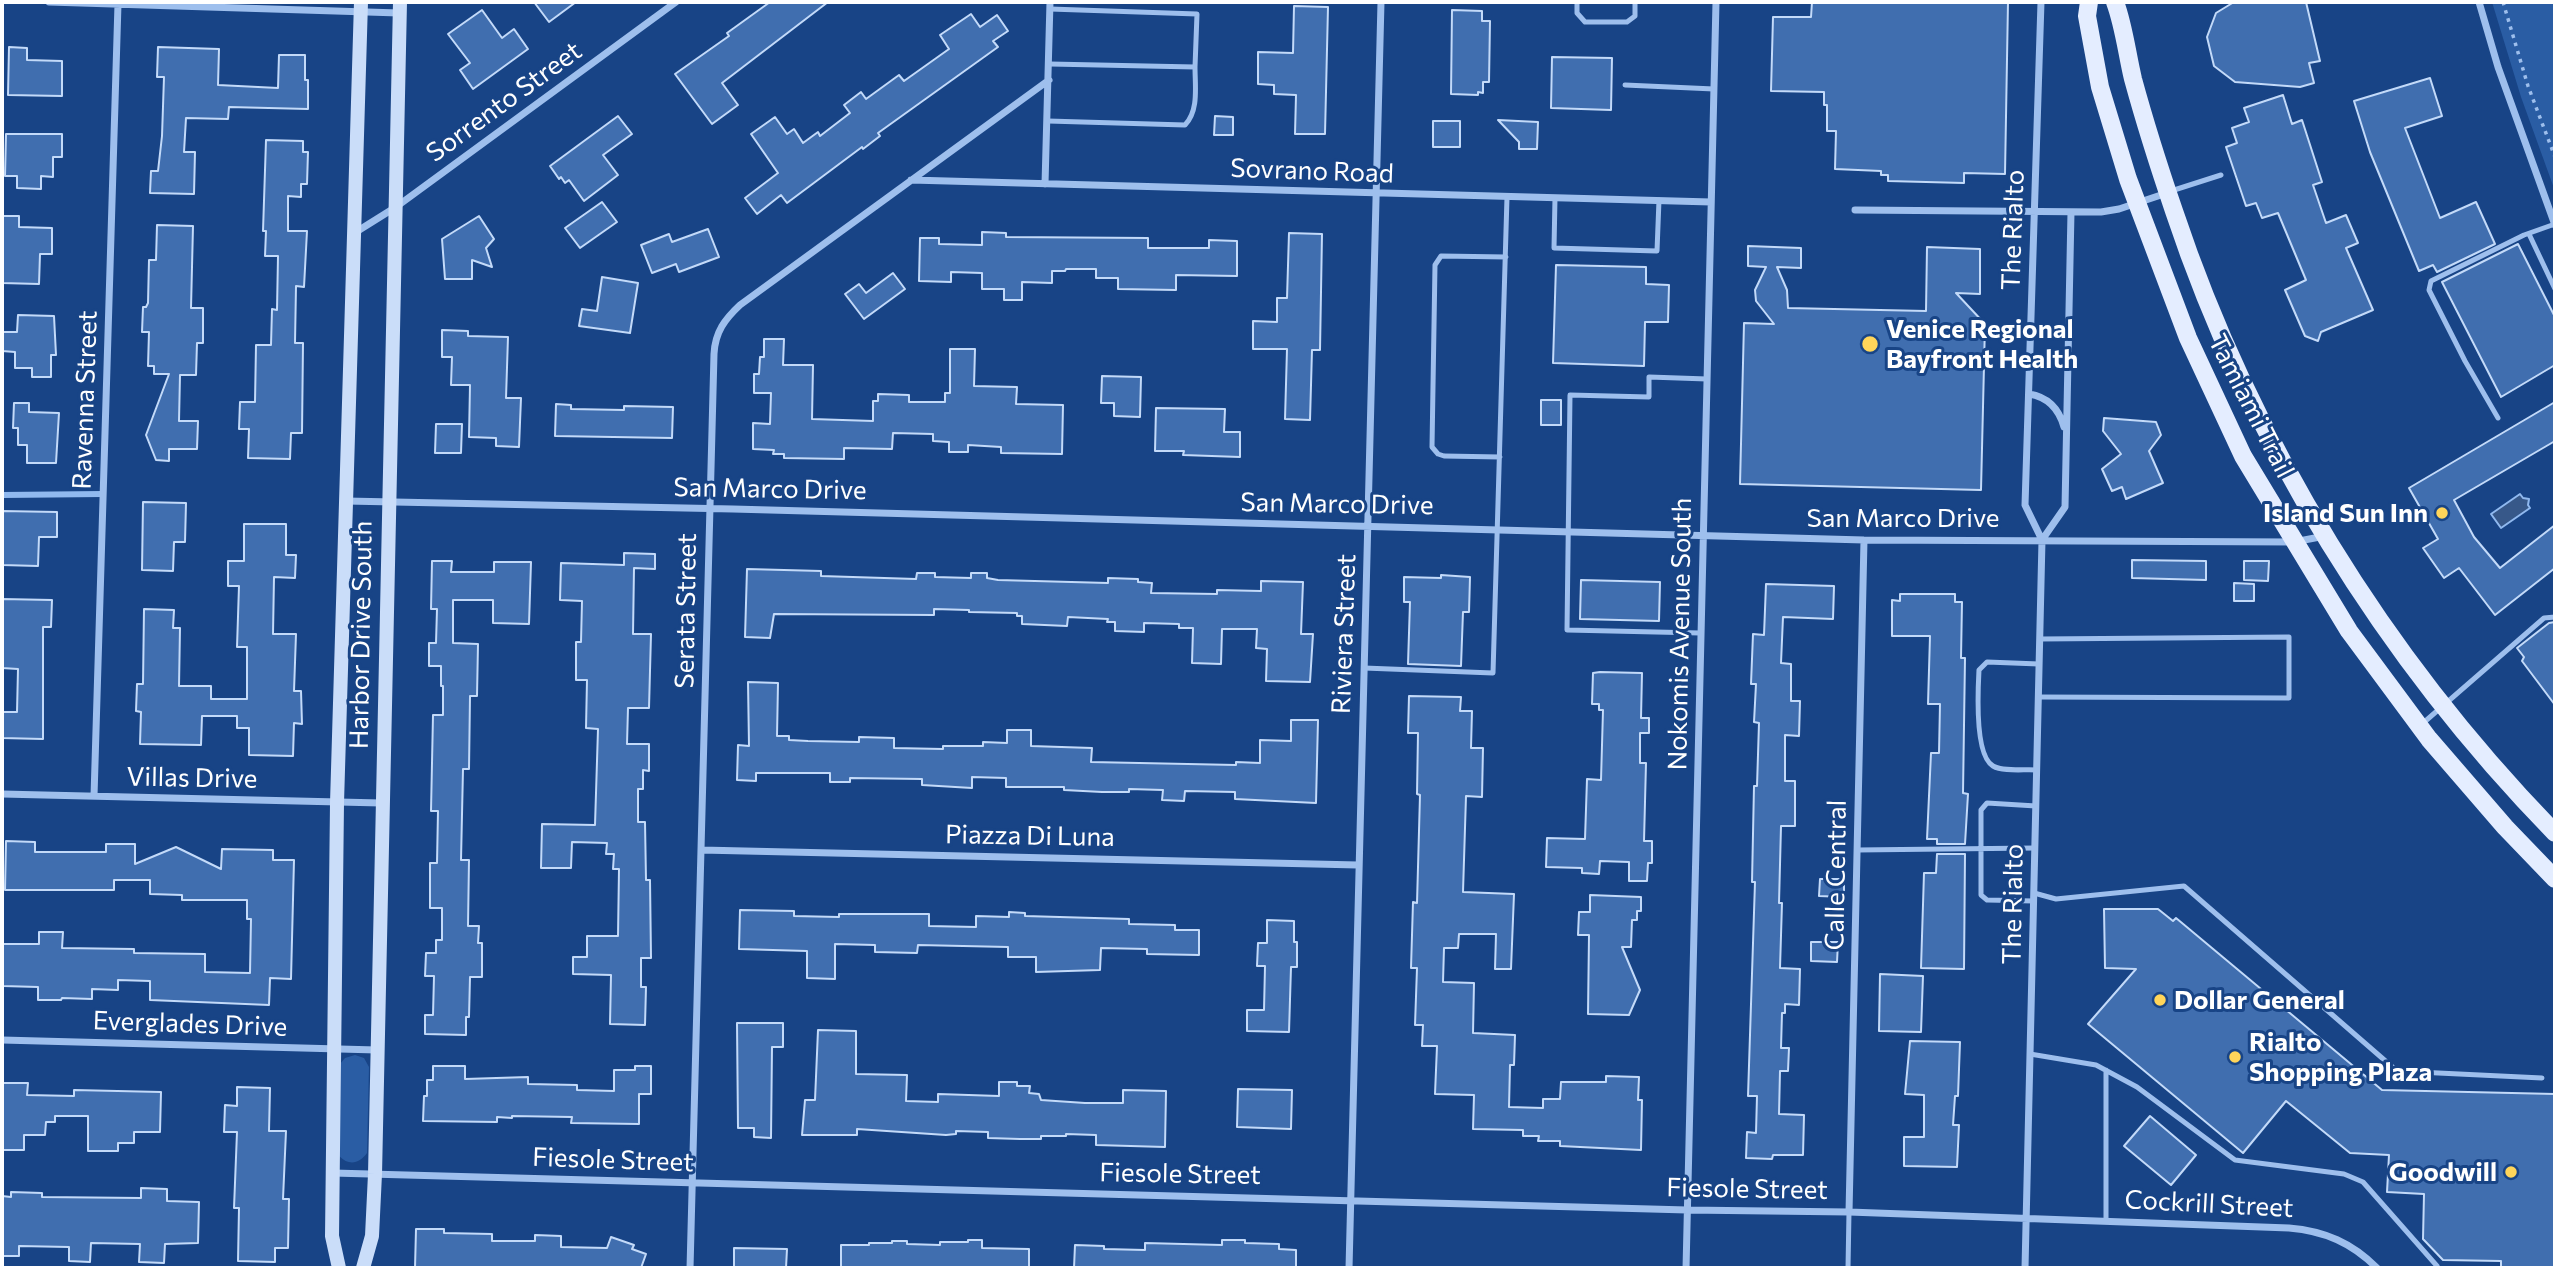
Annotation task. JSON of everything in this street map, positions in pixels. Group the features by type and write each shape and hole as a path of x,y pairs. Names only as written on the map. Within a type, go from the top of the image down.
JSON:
{"main road":[{"name":"Tamiami Trail","path":"2089,2 2087,16 2100,87 2136,203 2201,370 2243,456 2349,631 2420,726 2505,827 2555,878"},
{"name":"Tamiami Trail","path":"2115,2 2140,103 2193,265 2265,427 2327,536 2375,611 2444,706 2525,803 2555,833"}],"street":[{"path":"49,2 400,7"},
{"name":"Sorrento Street","path":"355,232 396,207 676,2"},
{"name":"Riviera Street","path":"1349,1268 1381,2"},
{"name":"Nokomis Avenue South","path":"1686,1268 1716,2"},
{"name":"The Rialto","path":"2025,1268 2042,540 2025,505 2041,2"},
{"path":"2479,2 2498,67 2555,225"},
{"name":"Ravenna Street","path":"94,796 118,4"},
{"path":"1045,184 1050,5"},
{"name":"Harbor Drive South","path":"339,1268 332,1236 337,803 361,6"},
{"name":"Harbor Drive South","path":"363,1268 372,1236 375,1174 400,7"},
{"name":"Serata Street","path":"690,1268 714,344 721,326 740,305 1049,80"},
{"name":"Sovrano Road","path":"911,180 1711,202"},
{"path":"1855,210 2101,212 2168,192"},
{"path":"2042,540 2065,508 2071,212"},
{"path":"2029,394 2051,403 2063,421 2067,438"},
{"name":"San Marco Drive","path":"345,501 1864,540 2294,542 2327,536"},
{"name":"Calle Central","path":"1849,1212 1864,540"},
{"name":"Villas Drive","path":"2,794 382,803"},
{"name":"Piazza Di Luna","path":"701,850 1358,865"},
{"name":"Everglades Drive","path":"2,1040 377,1050"},
{"name":"Fiesole Street","path":"333,1173 2026,1218"},
{"name":"Cockrill Street","path":"2026,1218 2312,1230 2352,1246 2378,1268"}],"lane":[{"path":"1577,2 1577,13 1585,22 1627,22 1635,16 1635,2"},
{"path":"1048,121 1185,125 1194,110 1197,14 1050,5"},
{"path":"1049,64 1195,67"},
{"path":"1625,85 1714,89"},
{"path":"2168,192 2221,175"},
{"path":"1364,668 1493,673 1507,197"},
{"path":"1555,198 1554,248 1657,251 1659,200"},
{"path":"2498,418 2429,290 2431,281 2529,234 2555,225"},
{"path":"2529,234 2555,289"},
{"path":"1500,457 1444,456 1432,447 1434,265 1441,256 1506,257"},
{"path":"1700,633 1567,630 1570,395 1649,397 1649,377 1707,379"},
{"path":"2420,726 2544,618 2555,617"},
{"path":"2039,696 2289,698 2289,637 2040,639"},
{"path":"2037,770 1994,767 1987,760 1977,721 1979,670 1987,662 2039,664"},
{"path":"2036,806 1987,803 1980,810 1981,895 1987,900 2034,897 2056,899 2183,886 2397,1071 2542,1078"},
{"path":"1857,850 2035,848"},
{"path":"2030,1054 2096,1065 2106,1070 2137,1087 2235,1160 2344,1174 2362,1182 2438,1268"},
{"path":"2106,1070 2106,1221"},
{"path":"1848,1268 1849,1212"}],"path":[{"path":"2503,2 2528,86 2555,157"}],"shaded area":[{"path":"2492,2 2555,2 2555,191 2521,97"},
{"path":"2520,494 2529,499 2530,508 2501,528 2491,514"},
{"path":"355,1055 364,1058 369,1067 367,1153 361,1160 350,1162 339,1156 340,1064 345,1058"}],"building":[{"path":"534,2 576,2 549,22"},
{"path":"770,2 828,2 722,83 738,105 712,124 675,74 729,36 727,33"},
{"path":"1812,2 2008,2 2005,174 1964,173 1964,183 1888,181 1888,175 1881,175 1881,171 1835,169 1836,131 1827,131 1824,92 1771,91 1773,17 1811,17"},
{"path":"2234,2 2306,2 2320,61 2309,63 2314,83 2300,87 2235,82 2214,66 2207,37 2216,13"},
{"path":"1294,6 1328,7 1325,134 1295,134 1296,95 1274,94 1274,85 1258,84 1258,52 1293,53"},
{"path":"482,10 502,38 514,29 528,49 473,89 460,70 470,63 448,34"},
{"path":"1452,10 1482,11 1482,21 1490,21 1489,82 1483,82 1483,93 1478,92 1478,95 1451,94"},
{"path":"971,14 980,27 997,15 1008,31 993,41 998,47 878,133 880,136 787,203 781,195 757,214 745,198 778,173 751,134 775,117 787,134 794,129 803,143 818,132 820,136 850,113 844,105 861,92 866,99 899,75 904,81 949,49 940,35"},
{"path":"9,47 27,48 27,60 62,61 62,96 8,95"},
{"path":"158,47 219,49 218,85 278,88 279,55 305,55 308,109 229,107 228,119 186,118 184,152 195,152 194,194 150,193 151,171 158,171 162,136 164,77 157,77"},
{"path":"1552,57 1612,58 1611,110 1551,108"},
{"path":"2430,78 2442,116 2405,128 2440,218 2476,202 2495,244 2437,272 2433,265 2419,271 2370,152 2354,101"},
{"path":"2283,95 2292,124 2302,120 2322,182 2313,185 2326,223 2346,215 2358,243 2346,248 2373,310 2321,332 2318,341 2305,336 2285,290 2306,280 2278,213 2262,218 2256,203 2246,206 2226,147 2237,143 2232,128 2249,122 2244,108"},
{"path":"618,116 632,134 603,155 618,175 584,201 569,180 565,183 561,177 559,179 550,166"},
{"path":"1215,116 1233,117 1233,135 1214,135"},
{"path":"1498,120 1538,122 1537,149 1519,149 1519,142"},
{"path":"1433,121 1460,121 1460,147 1433,147"},
{"path":"6,134 62,134 62,157 53,157 53,177 41,176 41,189 17,188 17,176 5,176"},
{"path":"266,140 303,141 303,152 308,152 307,184 301,184 301,197 288,196 288,231 307,231 304,287 296,286 295,343 303,343 302,433 291,433 290,459 248,458 249,429 239,429 240,402 255,402 256,345 271,345 272,309 277,310 278,256 265,256 266,231 263,231"},
{"path":"602,202 617,222 580,248 565,228"},
{"path":"2,216 19,216 19,227 52,228 52,254 40,254 39,284 2,283"},
{"path":"479,216 494,239 486,248 492,267 472,260 472,279 445,279 442,239"},
{"path":"157,225 193,226 191,308 203,308 203,343 197,343 196,375 180,375 179,421 198,421 197,449 169,449 169,461 156,460 146,435 169,374 154,374 154,366 148,366 149,332 142,332 143,307 148,303 149,260 156,260"},
{"path":"708,229 719,257 679,272 676,264 652,273 641,245 669,234 672,242"},
{"path":"982,232 1006,233 1006,237 1148,238 1148,248 1209,248 1209,240 1237,241 1237,276 1176,275 1176,290 1118,289 1118,278 1096,278 1096,269 1066,269 1052,271 1052,283 1022,282 1022,300 1004,300 1004,289 982,289 982,273 951,272 951,282 919,281 920,238 939,238 939,244 982,245"},
{"path":"1289,233 1322,234 1320,350 1312,350 1310,420 1285,419 1287,349 1253,349 1253,321 1277,322 1277,298 1287,298"},
{"path":"2518,244 2555,317 2555,365 2501,397 2442,282"},
{"path":"1748,246 1801,248 1801,268 1777,267 1787,290 1788,308 1926,311 1927,247 1980,249 1980,294 1956,293 1985,324 1981,490 1740,484 1744,323 1774,324 1756,301 1755,290 1766,267 1748,266"},
{"path":"1556,265 1646,267 1646,284 1669,285 1668,322 1645,322 1644,366 1553,363"},
{"path":"893,273 905,289 864,319 845,294 859,284 866,293"},
{"path":"602,277 638,283 630,333 579,326 582,309 597,311"},
{"path":"18,315 54,316 56,355 51,355 51,377 32,377 32,368 15,368 15,352 2,351 2,332 17,332"},
{"path":"442,330 468,331 468,336 508,337 506,398 521,398 519,447 496,446 496,438 469,437 470,385 451,385 452,357 442,357"},
{"path":"764,339 784,339 783,365 813,365 812,419 873,421 873,401 878,401 878,394 909,395 909,402 945,402 945,393 950,393 950,349 975,349 974,386 1017,387 1016,404 1063,405 1062,454 1001,453 1001,447 968,445 968,452 949,452 949,442 933,441 933,434 893,433 892,449 844,448 844,459 784,458 784,454 773,454 774,450 753,449 753,423 770,424 771,393 754,393 754,374 759,374 760,357 764,357"},
{"path":"1102,376 1141,377 1140,417 1114,416 1114,403 1101,403"},
{"path":"1541,400 1561,400 1561,425 1541,425"},
{"name":"Island Sun Inn","path":"2555,402 2555,441 2454,500 2474,537 2500,568 2555,525 2555,568 2495,615 2459,568 2444,578 2423,548 2438,539 2409,488"},
{"path":"14,403 29,403 29,412 59,413 56,463 27,463 27,445 18,445 18,428 13,428"},
{"path":"556,404 571,405 571,409 673,407 672,438 555,436"},
{"path":"1156,408 1225,409 1224,432 1240,432 1240,457 1155,451"},
{"path":"2104,418 2156,422 2161,435 2149,451 2163,483 2126,499 2122,487 2112,491 2102,469 2121,454 2103,431"},
{"path":"436,424 462,424 461,453 435,453"},
{"path":"143,502 186,503 185,542 174,542 173,571 142,570"},
{"path":"2,511 57,512 57,537 39,537 38,566 2,565"},
{"path":"244,524 286,524 286,555 296,555 295,578 274,577 273,634 296,634 294,691 301,691 302,724 294,723 293,756 249,755 249,728 237,728 237,716 202,716 201,745 140,744 141,712 136,711 137,684 143,684 144,609 174,610 173,628 180,628 179,686 211,686 211,699 247,699 247,647 237,647 239,586 228,586 228,561 244,561"},
{"path":"624,553 655,554 655,569 634,568 633,634 651,634 649,708 628,708 627,744 649,744 649,771 643,770 643,789 638,789 638,822 645,822 646,880 650,880 651,958 641,958 641,987 646,987 645,1025 610,1024 611,975 573,974 573,957 587,957 587,936 618,936 619,869 613,869 614,854 606,854 607,843 572,842 571,868 541,868 542,824 595,825 598,729 586,728 587,680 576,680 576,642 581,642 582,601 560,600 561,563 624,565"},
{"path":"2132,560 2206,561 2206,580 2132,578"},
{"path":"432,561 452,561 451,572 494,572 494,562 531,562 529,624 493,623 493,600 453,600 453,643 478,644 477,696 470,696 469,769 463,769 461,860 469,860 468,926 479,926 482,977 470,977 466,1035 425,1034 425,1015 433,1015 434,976 425,976 426,953 436,953 436,940 442,940 442,908 430,908 430,863 437,863 438,811 431,811 433,715 443,715 441,666 429,666 429,643 436,643 437,609 431,609"},
{"path":"2244,561 2269,561 2268,581 2244,580"},
{"path":"747,569 821,571 821,576 916,579 917,573 935,573 935,577 971,578 971,573 987,573 987,578 998,580 1108,583 1108,578 1138,579 1138,582 1152,583 1151,593 1217,594 1217,590 1261,591 1261,581 1303,582 1301,634 1313,634 1310,682 1266,681 1267,649 1256,648 1257,629 1222,629 1221,664 1192,663 1193,628 1179,628 1179,624 1144,623 1144,632 1115,631 1115,622 1107,622 1108,619 1068,617 1067,626 1022,624 1022,616 1017,616 1017,613 969,610 934,609 934,615 774,614 770,638 745,637"},
{"path":"1441,575 1470,577 1469,612 1463,612 1461,666 1408,664 1410,602 1404,602 1404,577 1441,578"},
{"path":"1581,580 1660,582 1659,621 1580,619"},
{"path":"2234,583 2254,584 2254,601 2234,601"},
{"path":"1766,584 1834,586 1833,619 1783,617 1781,663 1791,664 1791,701 1800,701 1799,736 1785,735 1785,781 1795,781 1795,826 1781,826 1780,968 1800,969 1799,1005 1785,1004 1785,1013 1782,1013 1781,1048 1789,1048 1788,1071 1780,1071 1779,1114 1804,1115 1803,1155 1773,1155 1772,1159 1746,1158 1747,1132 1756,1133 1757,1096 1748,1096 1755,882 1752,882 1754,786 1757,786 1759,723 1754,722 1756,684 1751,684 1753,634 1764,635"},
{"path":"1900,594 1955,594 1955,602 1962,602 1961,658 1965,658 1963,793 1968,794 1965,844 1937,844 1937,839 1927,839 1931,753 1939,753 1940,704 1928,704 1930,636 1892,636 1892,600 1900,601"},
{"path":"2,599 52,600 51,627 43,627 43,739 2,738 2,712 17,712 18,669 2,668"},
{"path":"2555,622 2555,705 2522,661 2524,657 2517,648 2549,623"},
{"path":"1593,673 1642,673 1641,718 1649,718 1649,733 1640,733 1640,763 1646,763 1644,841 1652,841 1652,863 1648,863 1647,881 1629,881 1629,862 1600,861 1599,874 1582,873 1582,868 1546,867 1547,838 1585,839 1587,779 1601,780 1603,710 1599,710 1599,704 1592,704"},
{"path":"748,682 778,683 777,736 789,736 789,740 859,742 859,737 894,738 894,748 943,749 943,746 983,746 983,742 1007,743 1007,730 1031,730 1031,746 1092,748 1091,762 1236,765 1236,762 1260,763 1260,740 1291,741 1291,720 1318,720 1316,803 1235,799 1235,792 1185,791 1184,801 1162,800 1163,790 1129,789 1129,792 1102,792 1064,790 1064,787 1006,787 1006,778 972,777 972,788 922,785 922,779 850,778 850,782 830,782 830,773 756,773 756,781 737,780 738,745 749,746"},
{"path":"1409,696 1461,697 1460,711 1472,711 1471,748 1483,748 1482,797 1466,796 1463,892 1514,894 1511,969 1495,969 1496,934 1459,934 1458,948 1444,948 1443,982 1474,983 1473,1033 1515,1035 1514,1065 1510,1065 1509,1107 1543,1108 1543,1099 1560,1099 1561,1082 1606,1082 1606,1076 1639,1077 1638,1100 1642,1100 1641,1150 1560,1146 1560,1141 1538,1141 1539,1136 1523,1136 1523,1130 1473,1129 1474,1095 1435,1094 1437,1046 1422,1046 1423,1025 1415,1025 1417,968 1411,968 1413,902 1417,903 1420,795 1417,794 1418,733 1408,733"},
{"path":"6,841 35,842 35,852 106,852 106,844 135,844 135,864 176,847 221,869 222,849 273,850 273,860 294,860 291,979 270,978 269,1005 150,1000 150,981 118,980 118,990 92,989 92,999 38,1000 38,987 3,986 3,944 39,944 39,932 63,932 62,948 205,954 205,972 250,973 251,919 247,919 247,900 182,900 182,895 150,894 150,880 114,880 114,890 5,890"},
{"path":"1937,854 1965,854 1964,969 1921,968 1924,873 1936,873"},
{"path":"1820,879 1844,879 1844,897 1819,896"},
{"path":"1590,895 1641,897 1641,911 1637,911 1637,920 1632,920 1631,947 1622,947 1640,990 1629,1015 1588,1014 1589,935 1578,935 1579,912 1590,912"},
{"name":"Rialto Shopping Plaza","path":"2104,909 2158,909 2173,921 2176,918 2382,1090 2555,1094 2555,1268 2501,1268 2501,1261 2443,1260 2423,1239 2424,1194 2387,1192 2389,1155 2350,1153 2286,1101 2243,1153 2088,1024 2136,969 2105,968"},
{"path":"740,910 794,911 794,916 839,917 839,914 929,914 929,926 976,927 976,916 1009,917 1009,912 1025,913 1025,916 1129,919 1129,924 1175,925 1175,930 1199,930 1199,955 1147,954 1147,949 1101,948 1100,970 1036,972 1036,957 1008,957 1008,947 918,945 917,953 875,952 875,945 835,944 835,979 807,978 807,951 739,949"},
{"path":"1267,920 1294,921 1297,967 1291,967 1289,1032 1247,1031 1247,1010 1264,1010 1265,966 1257,966 1258,943 1267,943"},
{"path":"1811,942 1838,942 1837,962 1811,961"},
{"path":"1880,974 1923,976 1921,1032 1879,1031"},
{"path":"737,1023 783,1023 783,1047 772,1047 771,1138 754,1137 754,1128 738,1128"},
{"path":"818,1030 856,1031 856,1074 907,1075 906,1101 938,1102 938,1094 999,1096 999,1082 1017,1082 1017,1086 1030,1086 1029,1093 1039,1094 1041,1100 1085,1103 1123,1103 1123,1090 1166,1091 1165,1147 1096,1145 1096,1135 1066,1134 1041,1136 1041,1139 1020,1139 988,1138 988,1132 956,1131 956,1134 946,1135 857,1129 857,1135 802,1135 805,1100 815,1100"},
{"path":"1910,1041 1960,1042 1958,1096 1955,1096 1953,1125 1959,1125 1957,1167 1904,1166 1904,1137 1924,1137 1924,1095 1905,1094"},
{"path":"433,1066 465,1066 465,1079 528,1077 528,1084 577,1085 577,1090 614,1091 614,1070 635,1070 635,1066 651,1066 651,1094 639,1094 639,1124 571,1123 572,1117 512,1116 497,1117 497,1122 423,1121 424,1096 427,1096 427,1080 433,1080"},
{"path":"2,1083 28,1083 27,1095 74,1096 74,1090 161,1092 160,1132 134,1132 134,1143 118,1143 118,1151 88,1151 88,1116 55,1116 55,1122 46,1122 45,1135 24,1135 24,1150 2,1150"},
{"path":"237,1087 270,1088 269,1131 286,1131 283,1199 289,1199 288,1248 275,1248 275,1262 238,1261 239,1208 234,1208 237,1132 224,1132 225,1105 237,1106"},
{"path":"1238,1089 1292,1090 1291,1129 1237,1127"},
{"path":"2150,1116 2196,1155 2171,1185 2124,1146"},
{"path":"141,1188 167,1189 167,1201 199,1202 198,1243 165,1244 164,1263 139,1262 140,1244 91,1243 90,1262 69,1261 69,1247 19,1246 19,1256 2,1256 2,1196 11,1197 11,1192 42,1193 42,1197 141,1198"},
{"path":"416,1229 444,1229 444,1233 492,1234 492,1241 535,1241 535,1235 561,1236 561,1247 607,1248 611,1237 634,1245 632,1249 646,1254 641,1268 415,1268"},
{"path":"982,1240 982,1248 1029,1249 1029,1268 841,1268 841,1245 907,1241 907,1244 940,1245 940,1242"},
{"path":"1222,1240 1279,1244 1279,1249 1296,1250 1296,1268 1074,1268 1075,1245 1145,1250 1145,1243 1222,1245"},
{"path":"734,1248 787,1249 786,1268 734,1268"}],"waterway":[{"path":"2,495 103,494"}],"place":[{"name":"Venice Regional Bayfront Health","path":"1870,344"},
{"name":"Island Sun Inn","path":"2442,513"},
{"name":"Dollar General","path":"2160,1000"},
{"name":"Rialto Shopping Plaza","path":"2235,1057"},
{"name":"Goodwill","path":"2511,1172"}]}
